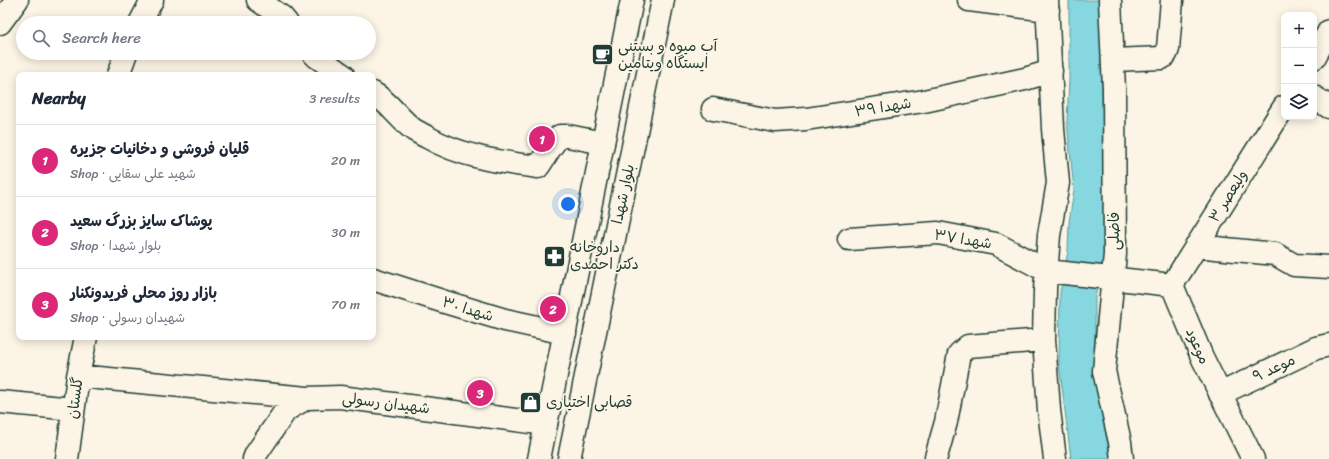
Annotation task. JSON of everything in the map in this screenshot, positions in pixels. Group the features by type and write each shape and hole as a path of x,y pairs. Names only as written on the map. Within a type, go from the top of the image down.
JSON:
{"street":[{"path":"0,23 17,0"},
{"path":"144,16 152,0"},
{"path":"258,0 281,16"},
{"name":"بلوار شهدا","path":"539,459 632,0"},
{"name":"بلوار شهدا","path":"569,459 663,0"},
{"path":"972,0 1048,5 1053,129 1058,184 1049,235 1044,340 1049,410 1056,459"},
{"name":"فاضلی","path":"1110,0 1114,88 1115,254 1104,371 1120,442 1122,459"},
{"path":"1113,60 1162,58 1166,54 1168,49 1172,0"},
{"path":"1317,53 1329,31"},
{"path":"623,46 652,52"},
{"path":"119,72 123,60"},
{"path":"321,60 339,72"},
{"name":"شهدا ۳۹","path":"713,109 775,121 806,119 939,98 1025,79 1051,71"},
{"path":"376,95 382,98 414,130 442,146 479,158 538,167 546,157 552,144 560,136 568,136 603,143"},
{"path":"1317,99 1329,107"},
{"name":"ولیعصر ۳","path":"1172,285 1281,112"},
{"name":"شهدا ۳۷","path":"849,239 938,233 996,244 1047,271"},
{"path":"1196,246 1276,254 1294,265 1329,267"},
{"path":"1047,271 1172,285"},
{"name":"شهدا ۳۰","path":"376,280 504,320 565,333"},
{"name":"موعود","path":"1172,285 1202,357 1254,459"},
{"name":"گلستان","path":"67,459 78,376 85,340"},
{"path":"936,457 946,422 959,354 968,346 1044,340"},
{"name":"موعد ۹","path":"1220,394 1316,348 1329,345"},
{"path":"78,376 307,398"},
{"name":"شهیدان رسولی","path":"254,459 286,410 307,398 340,397 546,424"},
{"path":"0,402 73,409"}],"water":[{"path":"1069,0 1102,0 1101,50 1105,203 1104,255 1095,298 1095,343 1096,387 1111,459 1071,459 1059,363 1060,292 1068,251 1069,222 1074,190 1067,122 1069,79"}],"place":[{"name":"آب میوه و بستنی ایستگاه ویتامین","path":"602,55"},
{"name":"قلیان فروشی و دخانیات جزیره","path":"542,139"},
{"name":"داروخانه دکتر احمدی","path":"555,256"},
{"name":"پوشاک سایز بزرگ سعید","path":"553,309"},
{"name":"بازار روز محلی فریدونکنار","path":"480,393"},
{"name":"قصابی اختیاری","path":"531,402"}]}
